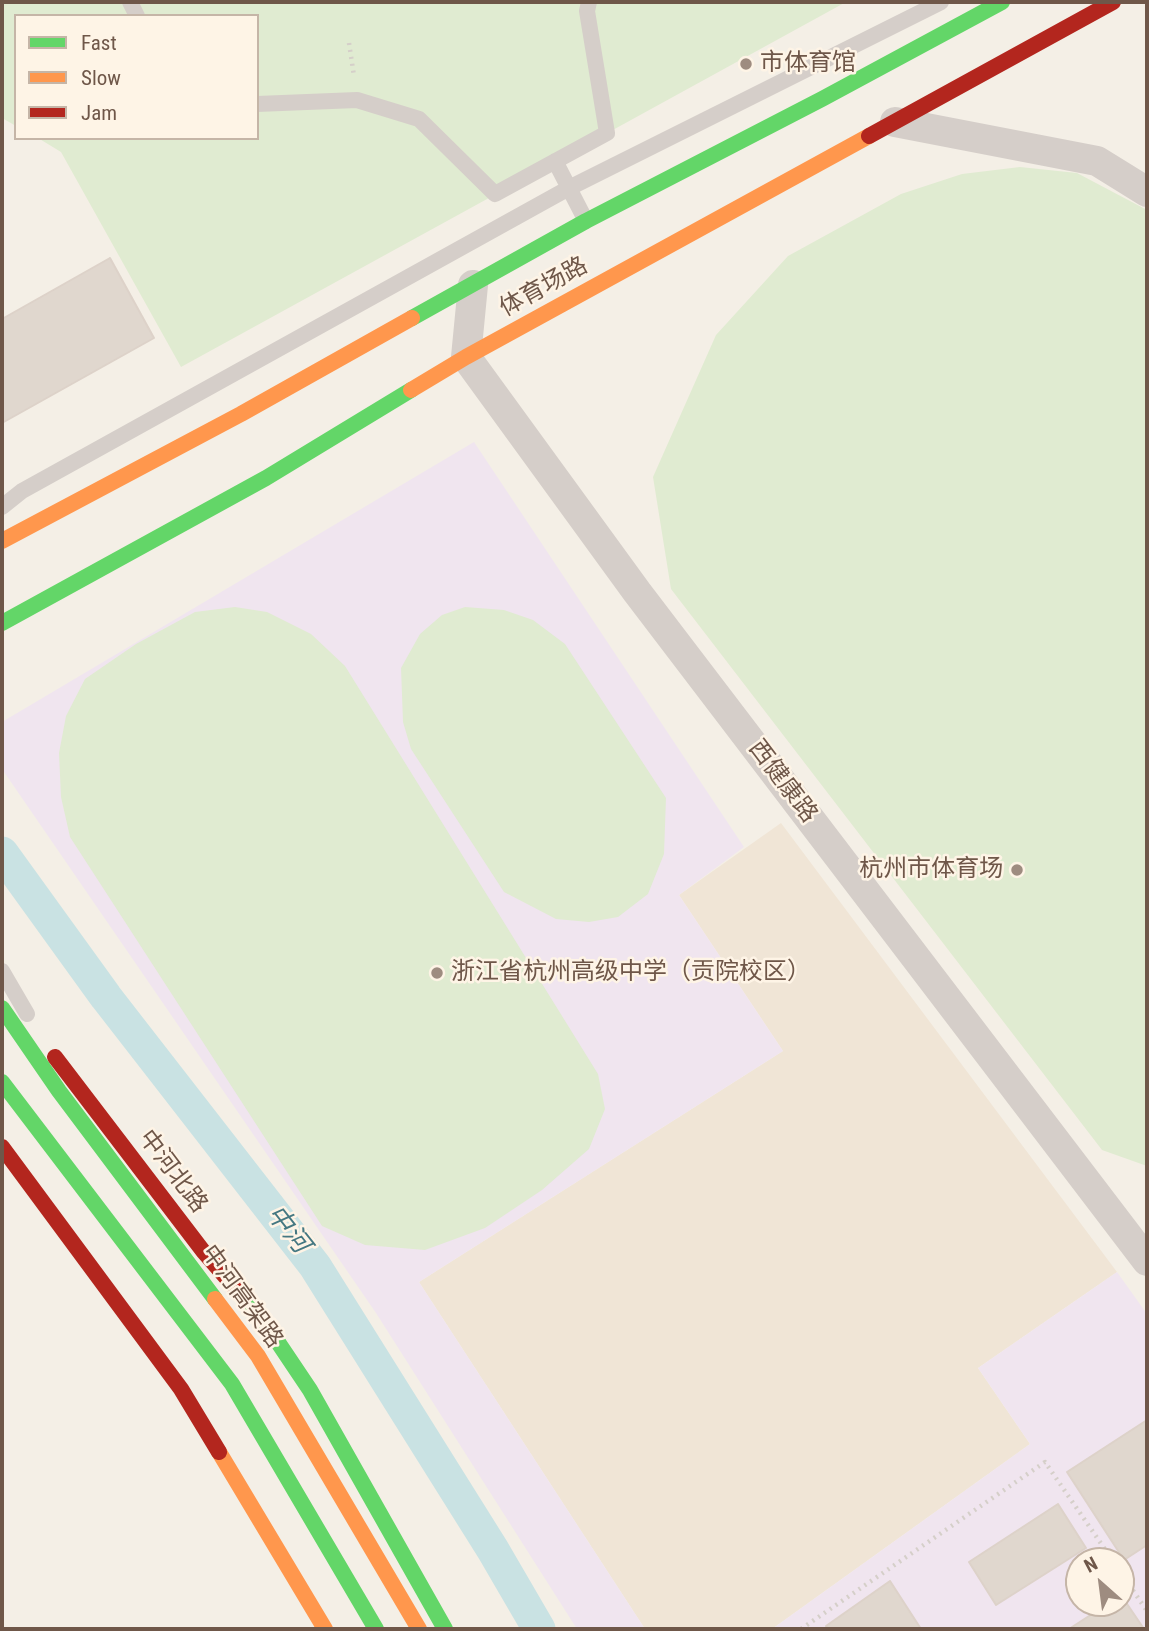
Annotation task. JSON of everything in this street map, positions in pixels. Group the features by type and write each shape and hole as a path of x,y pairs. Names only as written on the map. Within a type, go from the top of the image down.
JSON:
{"main road":[{"name":"体育场路","path":"2,541 232,398 473,285 586,221 1002,2"},
{"name":"体育场路","path":"2,624 267,478 466,357 1113,2"},
{"name":"中河北路","path":"2,1005 40,1035 203,1251 263,1321 310,1390 445,1629"},
{"name":"中河高架路","path":"2,1005 59,1091 258,1356 419,1629"},
{"path":"2,1082 232,1384 376,1629"},
{"path":"2,1147 181,1389 325,1629"}],"street":[{"path":"895,122 1097,161 1147,192"},
{"path":"466,357 473,285"},
{"name":"西健康路","path":"466,357 637,592 1147,1261"}],"lane":[{"path":"259,104 357,100 419,119 495,194 607,133 587,11 590,2"},
{"path":"822,99 944,2"},
{"path":"2,507 22,491 232,398 569,188 944,2"},
{"path":"555,161 586,221"},
{"path":"2,971 40,1035"}],"path":[{"path":"349,43 357,100"},
{"path":"801,1629 1045,1462 1103,1547"},
{"path":"1135,1593 1147,1611"}],"shaded area":[{"name":"浙江省杭州高级中学（贡院校区）","path":"474,442 744,847 679,895 783,1051 419,1282 645,1629 577,1629 376,1313 2,769 2,722"},
{"path":"781,823 1117,1272 978,1368 1030,1444 772,1629 645,1629 419,1282 783,1051 679,895"},
{"path":"1117,1272 1147,1314 1147,1629 772,1629 1030,1444 978,1368"}],"green space":[{"path":"2,2 846,2 181,367 61,152 41,140 259,140 259,14 14,14 14,125 2,118"},
{"name":"杭州市体育场","path":"1020,167 1077,173 1147,210 1147,1166 1102,1150 671,589 653,477 716,335 788,256 901,194 962,174"},
{"path":"235,607 267,612 311,634 345,666 598,1074 605,1109 589,1149 542,1190 485,1228 425,1250 365,1245 322,1226 70,837 61,797 59,753 66,716 85,679 136,644 195,612"},
{"path":"465,607 504,610 533,620 565,644 666,798 664,854 648,894 618,917 589,922 556,919 504,892 411,749 403,722 401,668 420,634 442,615"}],"building":[{"path":"110,258 154,338 2,423 2,319"},
{"path":"1147,1420 1147,1545 1135,1553 1135,1547 1116,1547 1067,1472"},
{"path":"1058,1504 1085,1547 1065,1547 1065,1561 996,1605 969,1562"},
{"path":"890,1581 921,1629 828,1629 826,1626"},
{"path":"1135,1616 1144,1629 1069,1629 1087,1617"}],"waterway":[{"name":"中河","path":"2,853 106,997 315,1266 493,1550 539,1629"}],"traffic: fast":[{"path":"412,318 586,221 1002,2"},
{"path":"2,623 266,478 411,390"},
{"path":"2,1008 59,1091 215,1299"},
{"path":"2,1082 232,1384 376,1629"},
{"path":"238,1291 263,1320 310,1390 445,1629"}],"traffic: slow":[{"path":"411,390 466,357 869,136"},
{"path":"2,541 241,414 412,318"},
{"path":"215,1299 258,1356 419,1629"},
{"path":"219,1452 325,1629"}],"traffic: jam":[{"path":"869,136 1113,2"},
{"path":"55,1057 203,1251 238,1291"},
{"path":"2,1147 181,1389 219,1452"}],"place":[{"name":"市体育馆","path":"746,64"},
{"name":"杭州市体育场","path":"1017,870"},
{"name":"浙江省杭州高级中学（贡院校区）","path":"437,973"}]}
